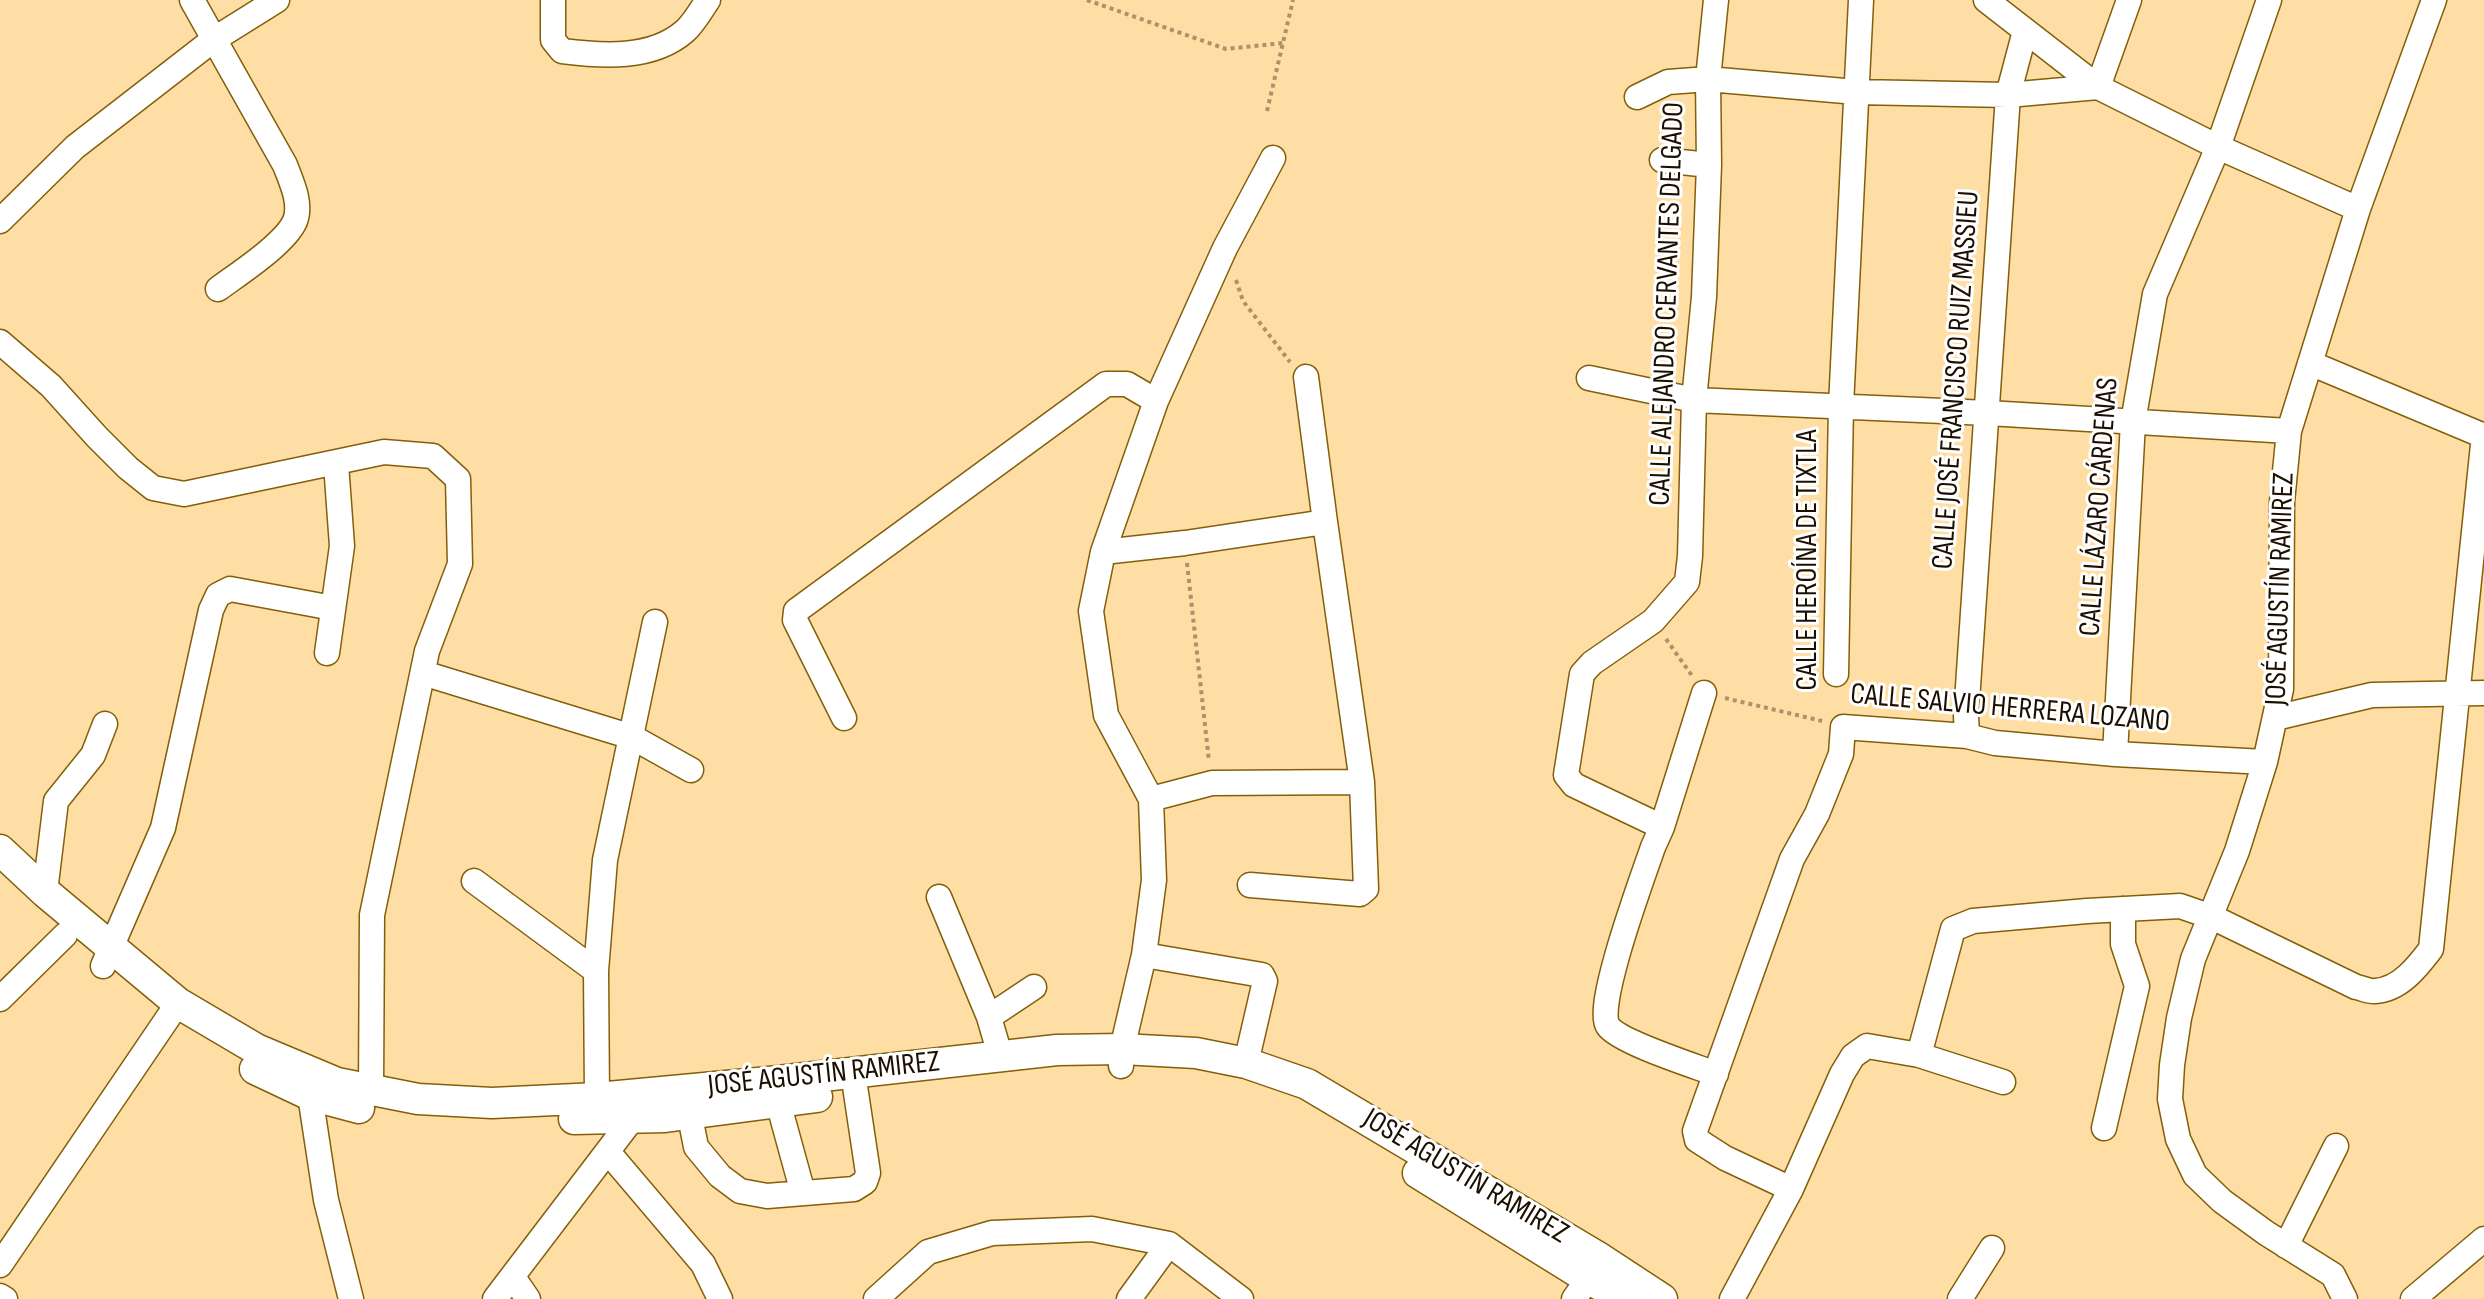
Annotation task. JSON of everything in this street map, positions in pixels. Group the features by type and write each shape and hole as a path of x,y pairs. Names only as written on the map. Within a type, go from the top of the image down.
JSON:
{"main road":[{"name":"JOSÉ AGUSTÍN RAMIREZ","path":"0,850 107,957 231,1058 310,1095 386,1113 482,1122 665,1117 687,1102"},
{"name":"JOSÉ AGUSTÍN RAMIREZ","path":"0,875 65,935 107,957"},
{"name":"JOSÉ AGUSTÍN RAMIREZ","path":"173,1011 337,1083 418,1099 492,1103 653,1092 687,1102 855,1082 1043,1069 1122,1058 1196,1053 1246,1063 1307,1084 1588,1279 1662,1299"},
{"name":"JOSÉ AGUSTÍN RAMIREZ","path":"855,1082 1000,1055 1057,1050 1204,1069 1299,1101 1588,1279 1626,1299"}],"street":[{"path":"192,0 285,165 296,194 295,220 272,249 218,289"},
{"path":"0,221 75,147 213,40 277,0"},
{"path":"553,0 553,40 562,51 595,55 652,50 685,31 708,0"},
{"path":"1637,97 1668,82 1708,79 1716,0"},
{"name":"CALLE HEROÍNA DE TIXTLA","path":"1836,674 1841,406 1861,0"},
{"path":"2098,87 2129,0"},
{"name":"CALLE LÁZARO CÁRDENAS","path":"2115,754 2133,422 2155,294 2218,147 2269,0"},
{"name":"JOSÉ AGUSTÍN RAMIREZ","path":"2345,1299 2333,1275 2222,1201 2195,1175 2178,1139 2170,1099 2174,1054 2193,959 2237,851 2265,762 2281,689 2282,502 2289,431 2358,209 2434,0"},
{"path":"1991,2 2098,87 2218,147 2358,209"},
{"name":"CALLE JOSÉ FRANCISCO RUIZ MASSIEU","path":"1967,736 2008,95 2025,31"},
{"name":"CALLE ALEJANDRO CERVANTES DELGADO","path":"1662,827 1574,785 1566,775 1582,674 1592,663 1653,621 1687,582 1694,400 1704,297 1709,165 1708,79 1856,92 2008,95 2098,87"},
{"path":"1122,1058 1144,955 1154,880 1151,799 1106,715 1091,611 1103,552 1156,401 1225,248 1273,158"},
{"path":"1662,160 1709,165"},
{"path":"0,342 51,386 97,437 153,488 184,494 384,452 433,456 458,479 460,564 427,651 372,915 371,1090"},
{"path":"1919,1055 1953,929 1973,921 2180,906 2212,917 2356,987 2376,991 2400,983 2431,949 2484,436 2310,363"},
{"path":"1250,885 1360,894 1366,889 1362,782 1306,377"},
{"path":"1589,378 1694,400 2289,431"},
{"path":"844,718 795,620 796,611 1106,384 1127,384 1156,401"},
{"path":"327,653 342,546 336,464"},
{"path":"1103,552 1325,522"},
{"path":"107,957 163,828 211,610 218,595 230,589 333,608"},
{"path":"597,1098 596,971 605,860 655,622"},
{"path":"423,673 632,737 691,770"},
{"path":"1704,693 1611,974 1605,1017 1608,1026 1622,1037 1716,1074"},
{"path":"2275,718 2372,695 2484,693"},
{"path":"45,892 56,801 93,755 105,724"},
{"name":"CALLE HEROÍNA DE TIXTLA","path":"1791,1189 1725,1158 1697,1140 1695,1131 1792,859 1817,814 1841,754 1843,727"},
{"name":"CALLE SALVIO HERRERA LOZANO","path":"1843,727 1967,736 1995,743 2115,754 2265,762"},
{"path":"1151,799 1212,783 1362,782"},
{"path":"474,881 596,971"},
{"path":"939,897 989,1017 1000,1055"},
{"path":"2104,1128 2137,986 2123,944 2123,909"},
{"path":"0,999 65,935"},
{"path":"1144,955 1262,975 1265,981 1246,1063"},
{"path":"989,1017 1034,987"},
{"path":"0,1265 173,1011"},
{"path":"1732,1299 1791,1189 1853,1056 1867,1046 1919,1055 2003,1082"},
{"path":"687,1102 696,1147 720,1176 740,1191 767,1196 854,1189 865,1182 868,1173 855,1082"},
{"path":"495,1299 653,1092"},
{"path":"773,1092 803,1193"},
{"path":"310,1095 326,1200 351,1299"},
{"path":"2286,1246 2336,1146"},
{"path":"608,1152 703,1264 720,1299"},
{"path":"876,1299 928,1252 992,1233 1092,1229 1169,1244 1241,1299"},
{"path":"2413,1299 2484,1239"},
{"path":"1129,1299 1169,1244"},
{"path":"1960,1299 1992,1248"},
{"path":"513,1277 528,1299"}],"path":[{"path":"1087,0 1226,49 1283,43"},
{"path":"1267,111 1293,0"},
{"path":"1225,248 1243,301 1288,360 1306,377"},
{"path":"1185,543 1212,783"},
{"path":"1653,621 1704,693"},
{"name":"CALLE SALVIO HERRERA LOZANO","path":"1704,693 1843,727"}]}
